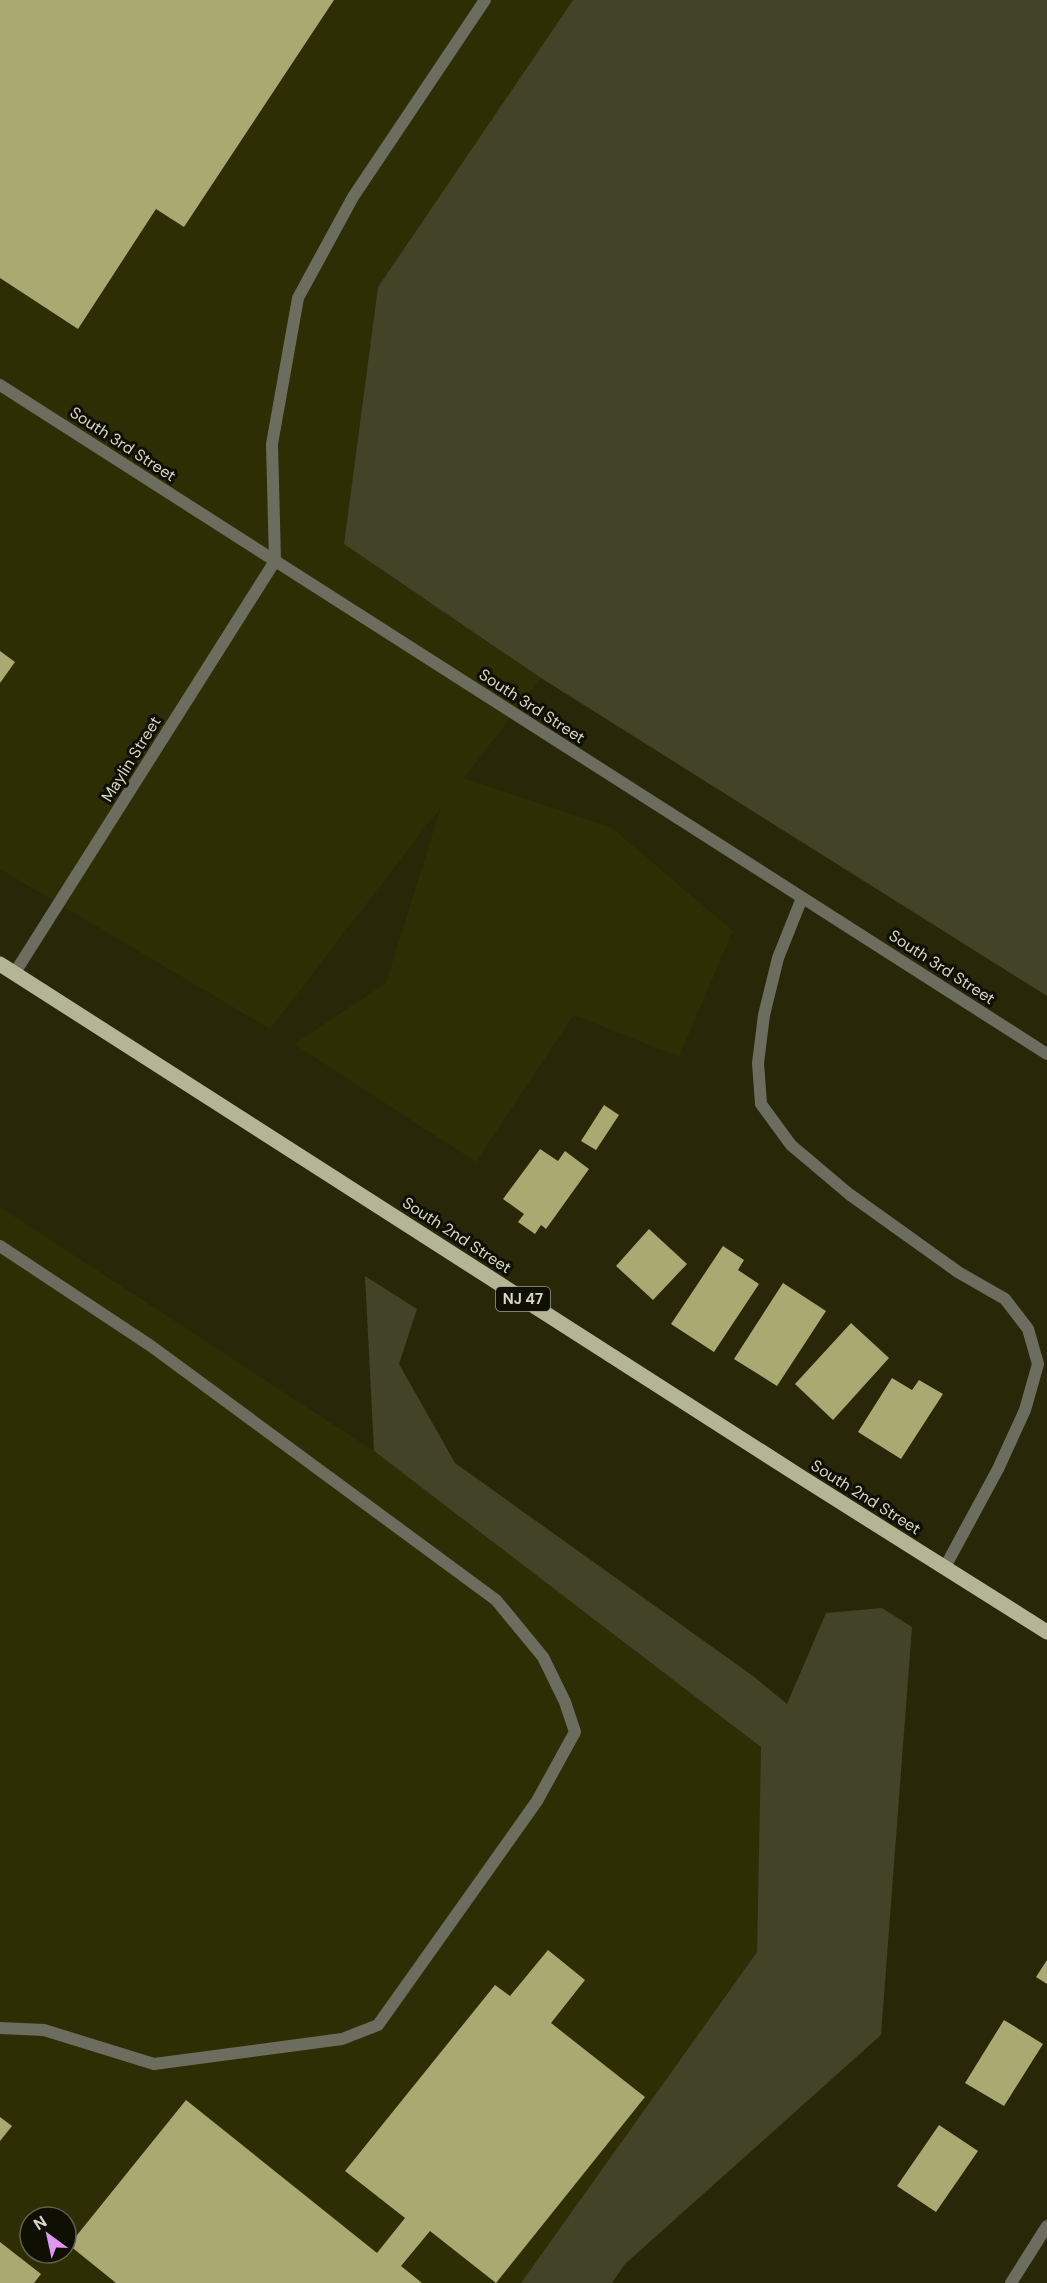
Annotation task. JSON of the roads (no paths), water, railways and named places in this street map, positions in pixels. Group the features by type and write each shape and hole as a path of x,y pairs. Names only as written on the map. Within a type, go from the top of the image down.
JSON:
{"main road":[{"name":"South 2nd Street","path":"0,964 1047,1632"}],"street":[{"path":"275,561 272,444 298,297 353,197 485,0"},
{"name":"South 3rd Street","path":"0,385 1047,1054"},
{"name":"Maylin Street","path":"14,974 275,561"},
{"path":"802,898 778,958 764,1015 758,1063 761,1104 790,1145 849,1194 958,1272 1005,1299 1028,1329 1038,1364 1025,1410 998,1469 945,1568"},
{"path":"0,1246 151,1346 496,1600 543,1657 566,1702 575,1732 537,1801 378,2025 342,2039 154,2064 44,2030 0,2028"},
{"path":"1011,2283 1047,2226"}]}
